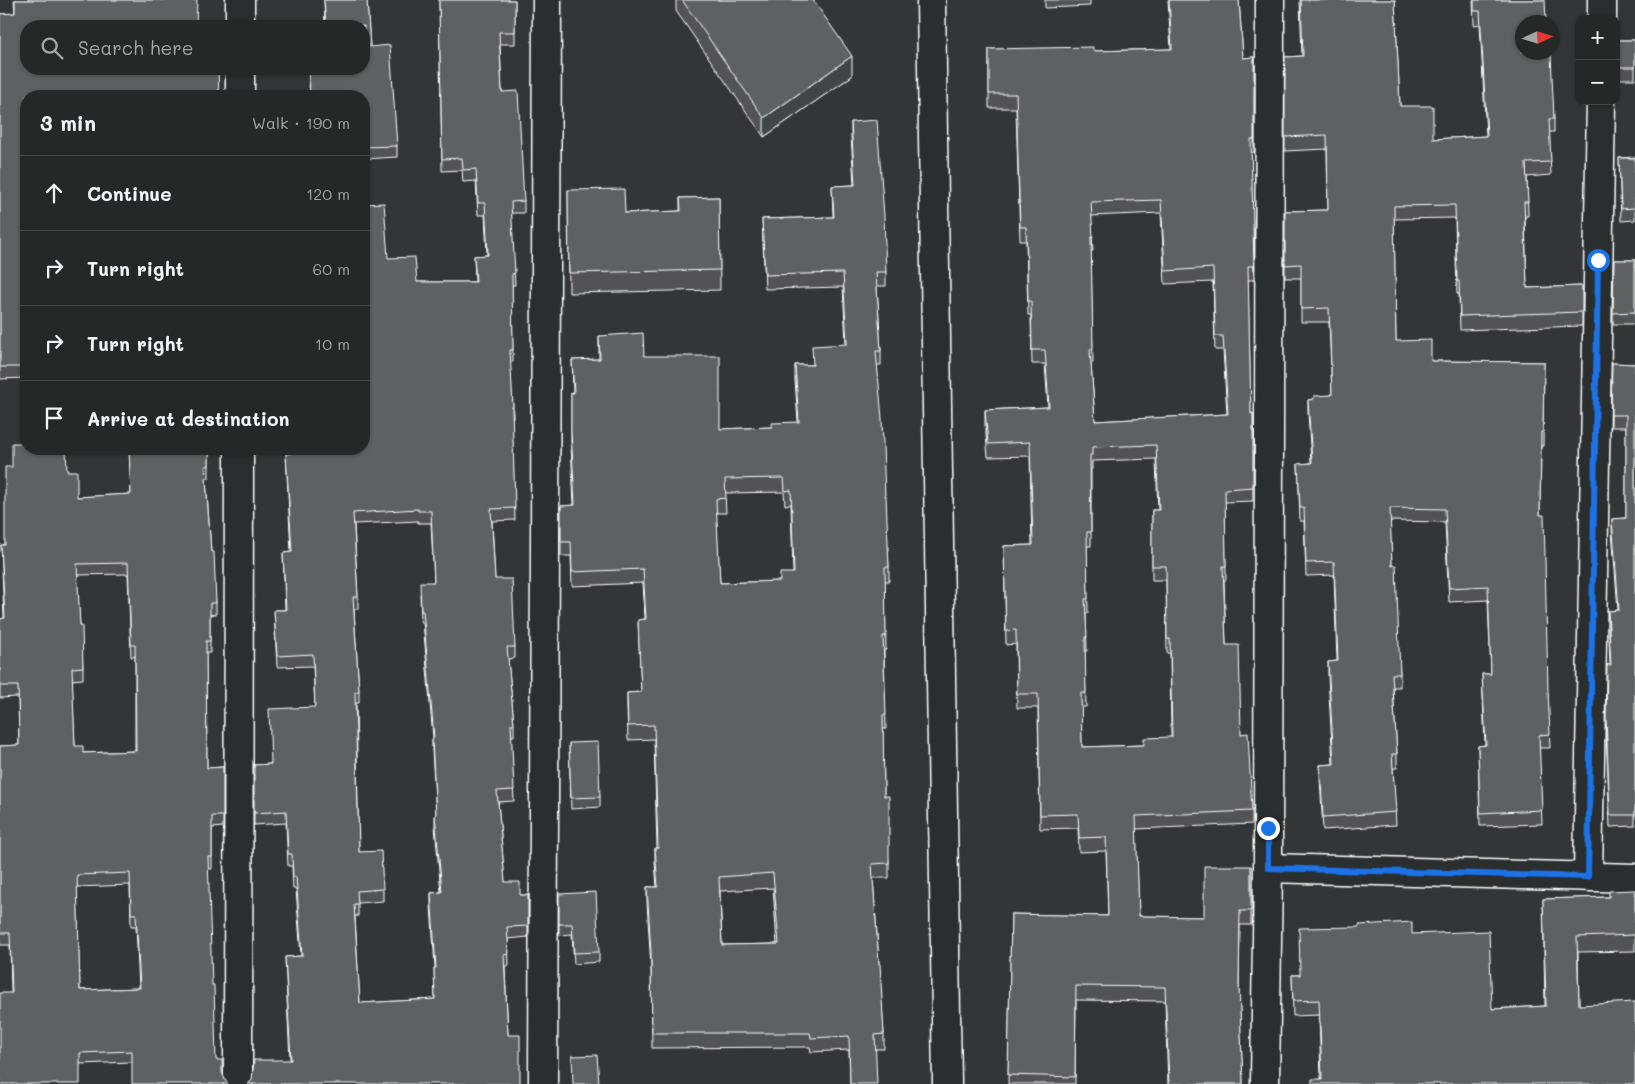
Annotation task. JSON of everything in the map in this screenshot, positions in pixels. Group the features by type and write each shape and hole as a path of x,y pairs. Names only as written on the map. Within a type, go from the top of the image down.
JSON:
{"street":[{"path":"240,0 240,20"},
{"path":"544,1084 547,0"},
{"path":"931,0 948,1084"},
{"path":"1265,1084 1268,868 1270,0"},
{"path":"1602,0 1602,15"},
{"path":"240,75 240,90"},
{"path":"1588,877 1601,105"},
{"path":"238,1084 239,455"},
{"path":"1268,868 1635,878"}],"building":[{"path":"15,0 197,0 196,20 20,20 20,75 218,75 219,90 20,90 20,367 0,367 0,14 15,13"},
{"path":"324,0 367,0 368,20 326,20"},
{"path":"439,0 515,0 515,32 499,32 502,92 518,91 524,201 511,202 515,273 512,274 513,350 510,350 515,508 491,509 495,579 512,579 515,647 507,647 514,724 511,724 514,790 497,791 505,882 520,882 520,895 528,895 528,926 507,927 509,954 504,955 508,1035 520,1035 520,1084 248,1084 252,1080 254,1060 291,1060 285,957 302,956 296,877 293,877 292,854 288,854 286,811 254,813 254,765 271,764 269,709 315,707 313,654 277,656 274,610 286,610 283,553 292,552 286,455 370,455 370,204 384,203 388,258 415,257 417,282 476,282 474,256 488,255 485,203 478,203 476,169 463,170 462,158 442,159","holes":["418,509 418,511 431,511 434,582 420,582 421,611 423,611 434,738 432,739 435,815 442,892 431,893 436,968 434,968 435,999 360,1003 354,904 358,904 357,891 383,889 381,851 359,852 355,692 359,691 353,597 358,597 353,513"]},
{"path":"682,0 813,0 852,56 764,118"},
{"path":"1169,0 1239,0 1243,58 1254,57 1254,139 1251,139 1254,266 1248,266 1251,414 1253,413 1253,487 1225,489 1226,566 1223,566 1226,645 1239,645 1241,734 1248,733 1252,811 1136,816 1139,916 1204,917 1204,866 1251,866 1251,911 1240,911 1239,985 1243,1084 1169,1084 1165,987 1076,986 1075,1077 1008,1075 1011,914 1108,916 1106,837 1079,838 1078,814 1040,815 1038,694 1017,694 1016,630 1006,631 1004,546 1033,545 1030,442 988,444 985,410 1049,407 1045,350 1032,350 1031,301 1028,301 1026,227 1020,227 1016,94 989,94 989,49 1093,47 1093,51 1172,49","holes":["1161,200 1165,271 1213,268 1215,336 1223,336 1228,414 1095,421 1090,349 1093,349 1091,238 1093,237 1091,202","1156,445 1159,510 1152,510 1152,566 1166,566 1167,639 1170,639 1172,737 1144,738 1144,745 1082,747 1081,693 1086,693 1085,637 1087,637 1085,599 1088,599 1087,532 1091,532 1090,455 1092,455 1092,447"]},
{"path":"1301,0 1395,0 1400,106 1433,106 1433,139 1487,136 1480,11 1474,11 1474,0 1545,0 1546,15 1515,15 1515,60 1551,60 1554,119 1549,119 1551,162 1526,163 1528,202 1524,202 1527,288 1582,286 1582,312 1460,316 1455,205 1394,206 1396,341 1431,340 1431,361 1544,362 1540,515 1544,515 1550,734 1539,735 1542,810 1480,813 1478,746 1486,745 1482,674 1491,674 1488,586 1449,588 1445,509 1390,508 1392,566 1396,565 1400,674 1392,674 1397,754 1392,754 1396,812 1323,817 1320,765 1334,764 1328,662 1338,661 1334,562 1306,563 1304,508 1300,508 1298,464 1312,463 1308,400 1314,399 1314,396 1332,395 1329,308 1301,309 1301,264 1285,265 1285,211 1328,210 1327,135 1285,137 1285,57 1303,56"},
{"path":"1620,40 1635,40 1635,67 1620,67"},
{"path":"390,45 397,146 370,147 370,90 310,90 309,75 370,75 370,47"},
{"path":"877,120 886,272 876,272 881,351 876,351 882,419 889,567 885,567 886,636 883,636 886,715 883,715 884,796 889,796 889,863 872,864 884,1034 875,1035 877,1084 850,1084 849,1036 811,1038 810,1033 652,1033 651,953 647,887 658,887 655,848 658,848 654,725 628,726 627,693 641,692 638,620 646,619 643,569 572,572 571,542 561,542 561,506 575,505 571,431 571,393 574,393 572,360 600,359 599,336 643,333 644,356 720,356 720,429 772,427 772,423 799,422 795,365 813,365 812,346 847,344 843,273 765,275 762,219 834,217 832,186 855,185 851,122","holes":["784,478 785,491 791,490 794,573 780,573 780,581 720,583 716,499 726,498 725,479","773,873 779,944 722,945 719,877"]},
{"path":"1619,158 1635,158 1635,208 1621,209"},
{"path":"624,189 625,213 681,211 680,198 719,197 720,270 569,273 568,190"},
{"path":"1614,260 1635,260 1635,312 1613,313"},
{"path":"1612,363 1635,364 1635,815 1610,815 1606,719 1607,665 1611,665 1608,611 1619,610 1612,519 1626,518 1626,415 1611,415"},
{"path":"12,443 20,443 20,455 66,455 67,471 77,471 77,497 131,494 129,455 209,455 209,466 205,466 211,552 214,552 216,603 210,603 210,641 206,641 207,768 223,767 223,816 212,816 212,857 208,857 216,1060 222,1060 222,1072 228,1084 132,1084 132,1051 80,1053 80,1084 0,1084 0,993 12,993 10,933 0,933 0,746 19,745 18,686 0,686 0,619 5,618 1,545 5,545 5,467 12,467","holes":["128,563 131,645 135,645 136,751 83,753 83,746 75,746 72,668 83,667 77,564","130,873 131,914 136,914 140,988 80,990 77,875"]},
{"path":"598,742 600,797 571,798 569,743"},
{"path":"1635,890 1635,935 1577,937 1579,1005 1635,1002 1635,1084 1312,1084 1312,1079 1322,1079 1319,1000 1293,1001 1292,975 1300,975 1299,928 1359,927 1359,925 1412,922 1412,934 1489,931 1492,1009 1546,1006 1543,899 1609,897 1609,891"},
{"path":"596,892 599,952 574,953 572,924 559,924 559,894"},
{"path":"597,1055 599,1084 573,1084 572,1056"}],"route":[{"path":"1268,828 1268,868 1588,877 1598,260"}]}
